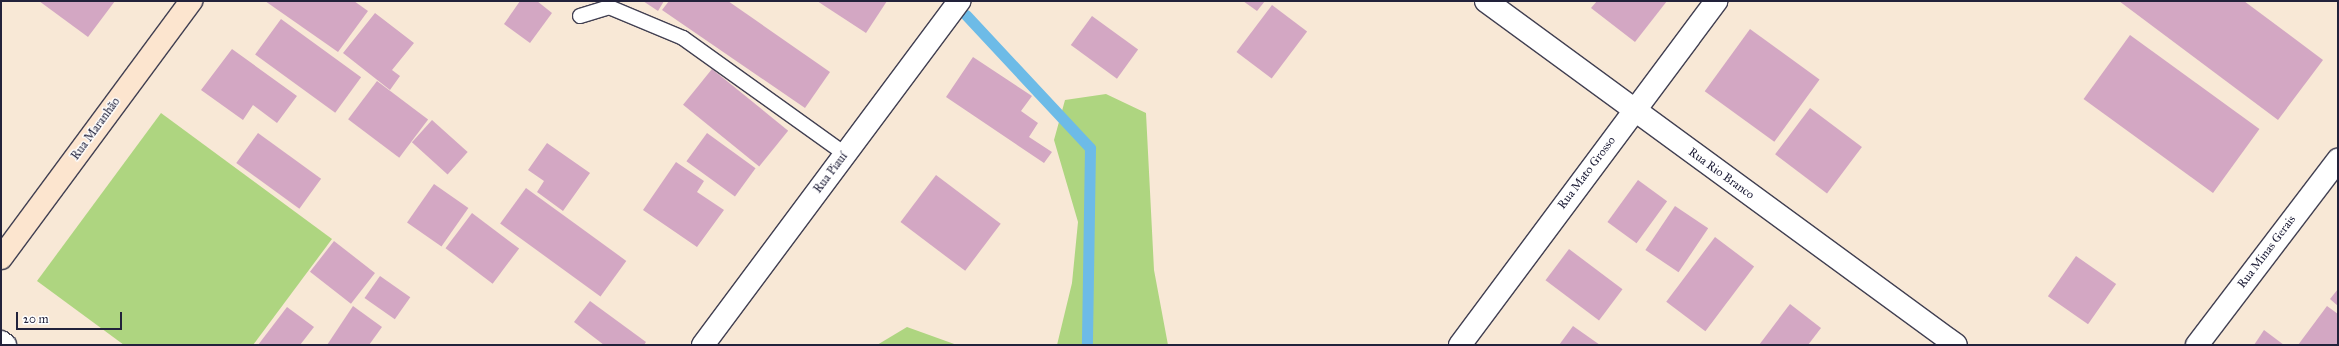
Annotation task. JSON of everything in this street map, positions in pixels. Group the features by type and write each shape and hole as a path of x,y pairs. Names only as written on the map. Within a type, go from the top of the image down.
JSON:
{"main road":[{"name":"Rua Maranhão","path":"1,258 191,1"}],"street":[{"name":"Rua Piauí","path":"703,345 959,1"},
{"name":"Rua Rio Branco","path":"1486,1 1956,345"},
{"name":"Rua Mato Grosso","path":"1460,345 1633,110 1716,1"},
{"name":"Rua Minas Gerais","path":"2196,345 2338,160"},
{"path":"1,342 5,345"}],"lane":[{"path":"580,16 609,7 683,38 845,154"}],"green space":[{"path":"1106,94 1146,113 1154,270 1168,345 1057,345 1072,283 1078,222 1054,140 1065,100"},
{"path":"161,113 332,239 253,345 124,345 37,281"},
{"path":"907,327 957,345 877,345"}],"building":[{"path":"39,1 115,1 88,37"},
{"path":"265,1 354,1 368,11 338,52"},
{"path":"520,1 537,1 552,13 530,43 504,24"},
{"path":"643,1 664,1 658,11"},
{"path":"669,1 728,1 830,72 805,108 662,10"},
{"path":"817,1 887,1 866,33"},
{"path":"1243,1 1265,1 1257,11"},
{"path":"1597,1 1667,1 1635,42 1591,8"},
{"path":"2119,1 2244,1 2323,60 2278,120"},
{"path":"1272,5 1307,31 1272,79 1236,52"},
{"path":"375,13 414,43 392,70 400,76 390,90 343,53"},
{"path":"1092,16 1138,50 1117,79 1071,45"},
{"path":"281,19 361,77 335,113 255,55"},
{"path":"1750,29 1820,80 1774,142 1705,91"},
{"path":"2130,35 2259,129 2213,193 2084,99"},
{"path":"232,49 297,96 277,123 253,105 243,120 201,90"},
{"path":"973,57 1032,96 1021,111 1038,123 1029,137 1052,152 1044,163 946,97"},
{"path":"712,69 788,131 759,166 683,105"},
{"path":"377,81 428,120 399,158 348,119"},
{"path":"1810,108 1862,147 1827,193 1775,154"},
{"path":"432,120 468,152 448,174 412,142"},
{"path":"258,133 321,179 299,209 236,163"},
{"path":"707,133 756,168 735,197 686,161"},
{"path":"547,143 590,173 563,211 537,192 544,181 528,170"},
{"path":"676,162 704,181 697,192 724,210 697,247 643,210"},
{"path":"936,175 1001,224 965,271 900,222"},
{"path":"1638,180 1667,201 1637,243 1607,222"},
{"path":"434,184 468,208 441,247 407,223"},
{"path":"526,188 626,261 600,296 500,224"},
{"path":"1675,206 1708,228 1679,272 1645,250"},
{"path":"472,213 519,249 493,284 446,248"},
{"path":"1715,237 1754,266 1705,331 1666,302"},
{"path":"334,241 375,273 351,304 310,272"},
{"path":"1569,249 1623,289 1599,320 1546,280"},
{"path":"2076,256 2116,284 2088,324 2048,296"},
{"path":"380,276 410,297 395,319 365,298"},
{"path":"2338,289 2338,306 2330,299"},
{"path":"590,301 646,342 644,345 604,345 574,322"},
{"path":"1790,304 1821,328 1808,345 1759,345"},
{"path":"353,306 382,327 369,345 327,345"},
{"path":"2327,306 2338,314 2338,345 2298,345"},
{"path":"287,307 314,327 300,345 258,345"},
{"path":"1573,326 1600,345 1559,345"},
{"path":"2264,330 2284,345 2254,345"}],"waterway":[{"path":"966,15 1090,148 1087,345"}]}
